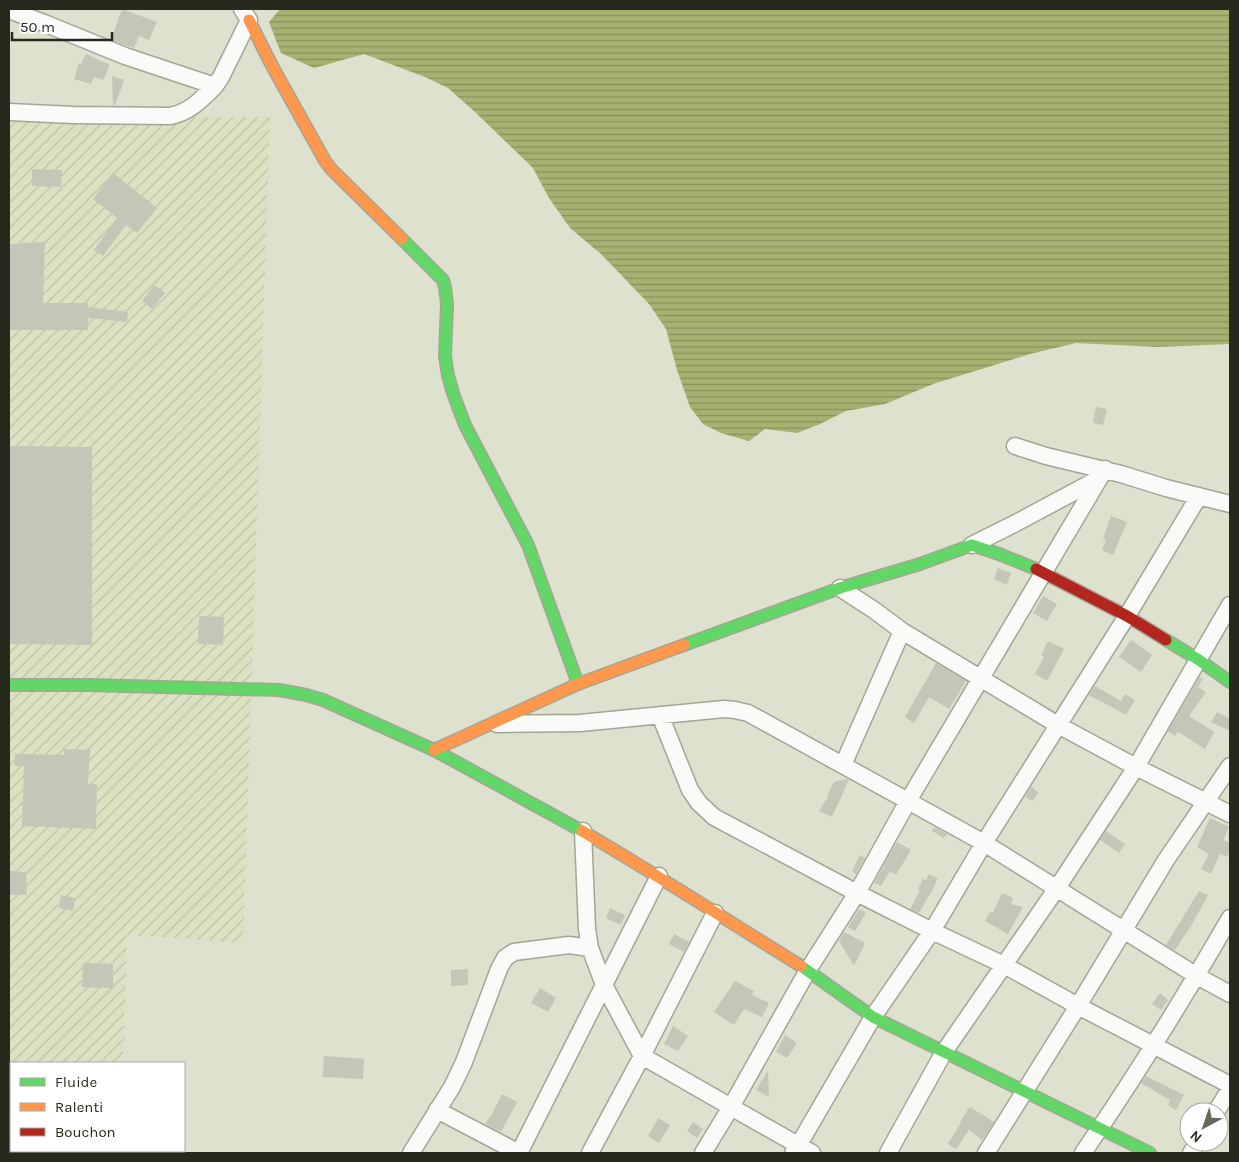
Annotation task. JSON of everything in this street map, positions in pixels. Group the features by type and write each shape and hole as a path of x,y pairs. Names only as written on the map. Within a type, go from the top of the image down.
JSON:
{"street":[{"path":"9,10 125,56 215,86"},
{"path":"9,112 73,115 177,115 199,101 215,86 221,77 246,14"},
{"path":"246,14 271,64 325,161 443,280 446,292 445,348 448,372 456,406 528,545 578,684"},
{"path":"1015,446 1101,474 1230,504"},
{"path":"434,750 578,684 840,588 920,564 972,545 1016,523 1101,474"},
{"path":"703,1153 808,970 857,893 908,801 1101,474"},
{"path":"583,830 587,929 590,948 604,985 642,1056 731,1107 801,1151 873,1017 932,931 984,843 1127,616 1199,496"},
{"path":"972,545 1043,572 1127,616 1199,660 1230,682"},
{"path":"840,588 902,631 1058,725 1136,768 1230,814"},
{"path":"888,1153 944,1052 1136,768 1230,605"},
{"path":"843,765 902,631"},
{"path":"9,685 279,690 323,700 434,750 583,830 808,970 873,1017 1150,1153"},
{"path":"491,724 580,723 724,709 748,713 984,843 1197,976 1230,994"},
{"path":"660,715 690,790 714,817 857,893 1004,965 1078,1006 1230,1085"},
{"path":"986,1153 1166,860 1230,766"},
{"path":"437,1110 519,1153 659,876"},
{"path":"590,1153 715,913"},
{"path":"1084,1153 1197,976 1230,918"},
{"path":"410,1153 452,1087 464,1062 498,969 505,958 514,952 570,945 590,948"},
{"path":"1222,1102 1230,1089"}],"shaded area":[{"path":"280,9 1230,9 1230,344 1158,347 1076,343 1030,354 933,384 885,404 846,411 797,433 765,429 749,441 721,433 703,424 690,407 677,370 666,329 649,304 601,254 570,228 549,198 533,168 475,112 448,88 425,77 364,54 314,68 281,53 269,22"},
{"path":"270,117 243,943 127,935 123,1062 10,1062 10,1152 120,1153 9,1153 9,118"}],"building":[{"path":"122,9 157,22 149,40 139,36 134,48 111,40"},
{"path":"86,54 110,65 103,80 94,77 91,84 74,79 79,63 81,64"},
{"path":"112,76 124,80 115,105 113,105"},
{"path":"32,169 62,170 61,187 32,186"},
{"path":"113,173 157,208 137,233 126,225 103,256 94,250 117,218 93,199"},
{"path":"45,242 43,303 88,303 88,307 128,312 127,322 88,318 88,330 9,330 9,244"},
{"path":"154,285 165,293 152,309 142,301"},
{"path":"1096,407 1107,409 1103,425 1093,423"},
{"path":"9,446 92,447 92,645 9,644"},
{"path":"1111,516 1127,522 1113,555 1102,550 1106,540 1103,539"},
{"path":"998,568 1011,573 1007,585 994,579"},
{"path":"1043,596 1057,604 1047,621 1033,613"},
{"path":"199,616 224,617 223,645 198,644"},
{"path":"1131,640 1152,655 1141,672 1119,657"},
{"path":"1048,641 1064,649 1047,681 1035,674 1044,657 1041,655"},
{"path":"936,663 966,681 949,709 929,697 914,723 905,717"},
{"path":"1200,677 1203,679 1198,687 1206,692 1189,716 1214,732 1205,749 1178,732 1175,736 1168,731"},
{"path":"1095,686 1121,701 1125,694 1135,700 1126,715 1089,695"},
{"path":"1217,712 1230,719 1230,731 1211,722"},
{"path":"64,749 90,750 88,784 97,784 96,829 22,826 24,766 15,766 15,754 64,755"},
{"path":"849,780 832,817 819,811 828,797 834,782"},
{"path":"1031,787 1038,792 1033,801 1025,797"},
{"path":"1210,818 1229,827 1223,840 1230,843 1227,857 1220,854 1211,874 1201,869 1209,854 1197,847"},
{"path":"934,827 947,834 944,838 932,831"},
{"path":"1106,831 1125,844 1119,853 1100,840"},
{"path":"897,842 911,850 896,875 890,871 881,886 874,883 883,867 886,868 883,866"},
{"path":"860,855 865,858 856,874 852,871"},
{"path":"9,871 26,872 27,895 9,895"},
{"path":"929,874 938,878 919,913 910,909 920,890 918,889 923,879 926,880"},
{"path":"1199,891 1208,895 1175,950 1166,945"},
{"path":"1002,893 1013,898 1011,904 1023,907 1008,934 985,921 990,912 993,913"},
{"path":"61,895 75,898 73,911 59,908"},
{"path":"610,908 625,915 621,925 606,918"},
{"path":"859,909 866,913 855,931 848,927"},
{"path":"844,932 865,943 854,966 839,941"},
{"path":"674,934 689,942 684,952 669,944"},
{"path":"83,963 113,964 113,988 82,987"},
{"path":"468,969 468,985 451,986 451,970"},
{"path":"735,981 754,991 752,995 769,1003 762,1017 744,1009 734,1025 714,1012"},
{"path":"540,988 556,998 548,1012 531,1003"},
{"path":"1160,993 1168,1000 1161,1010 1152,1004"},
{"path":"673,1026 688,1036 678,1051 664,1044"},
{"path":"785,1035 797,1043 787,1058 776,1052"},
{"path":"324,1056 364,1059 363,1079 323,1077"},
{"path":"768,1071 769,1097 756,1090"},
{"path":"1146,1076 1184,1095 1176,1110 1168,1105 1170,1100 1141,1083"},
{"path":"502,1094 517,1102 501,1132 485,1124"},
{"path":"970,1107 994,1122 982,1140 969,1130 956,1149 948,1144"},
{"path":"658,1118 670,1125 659,1143 648,1136"},
{"path":"693,1122 703,1129 697,1138 687,1131"}],"traffic: fast":[{"path":"402,239 443,280 447,304 445,356 454,396 465,425 528,545 578,684"},
{"path":"684,645 840,588 920,564 972,545 1036,569"},
{"path":"1166,640 1230,682"},
{"path":"9,685 279,690 306,695 323,700 434,750 582,831"},
{"path":"801,966 873,1017 1150,1153"}],"traffic: slow":[{"path":"249,20 271,64 325,161 402,239"},
{"path":"434,750 578,684 684,645"},
{"path":"582,831 801,966"}],"traffic: jam":[{"path":"1036,569 1127,616 1166,640"}]}
